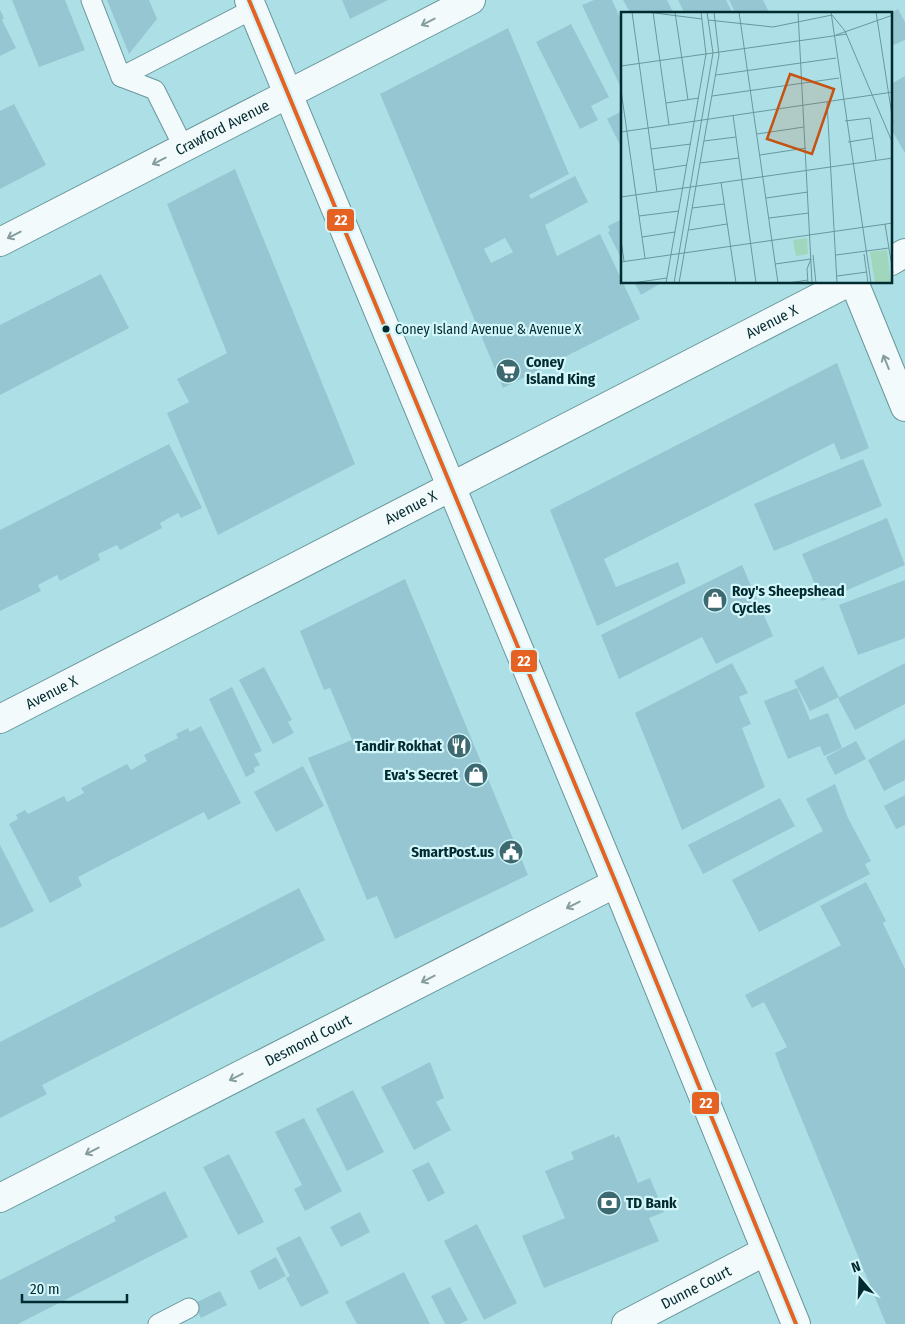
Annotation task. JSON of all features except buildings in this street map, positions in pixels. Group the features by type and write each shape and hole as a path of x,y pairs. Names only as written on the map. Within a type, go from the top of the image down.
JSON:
{"street":[{"name":"Crawford Avenue","path":"0,242 471,0"},
{"path":"251,5 616,883 796,1324"},
{"path":"892,260 905,254"},
{"name":"Avenue X","path":"0,719 844,284"},
{"path":"855,284 905,407"},
{"name":"Desmond Court","path":"0,1198 616,883"},
{"name":"Dunne Court","path":"626,1324 766,1251"}],"lane":[{"path":"91,0 121,77 155,90 184,148"},
{"path":"121,77 251,5"},
{"path":"158,1324 189,1308"}],"transit line":[{"name":"22","path":"249,0 616,883 796,1324"}],"place":[{"name":"Coney Island Avenue & Avenue X","path":"386,329"},
{"name":"Coney Island King","path":"508,371"},
{"name":"Roy's Sheepshead Cycles","path":"715,600"},
{"name":"Tandir Rokhat","path":"459,746"},
{"name":"Eva's Secret","path":"476,775"},
{"name":"SmartPost.us","path":"511,852"},
{"name":"TD Bank","path":"609,1203"}]}
